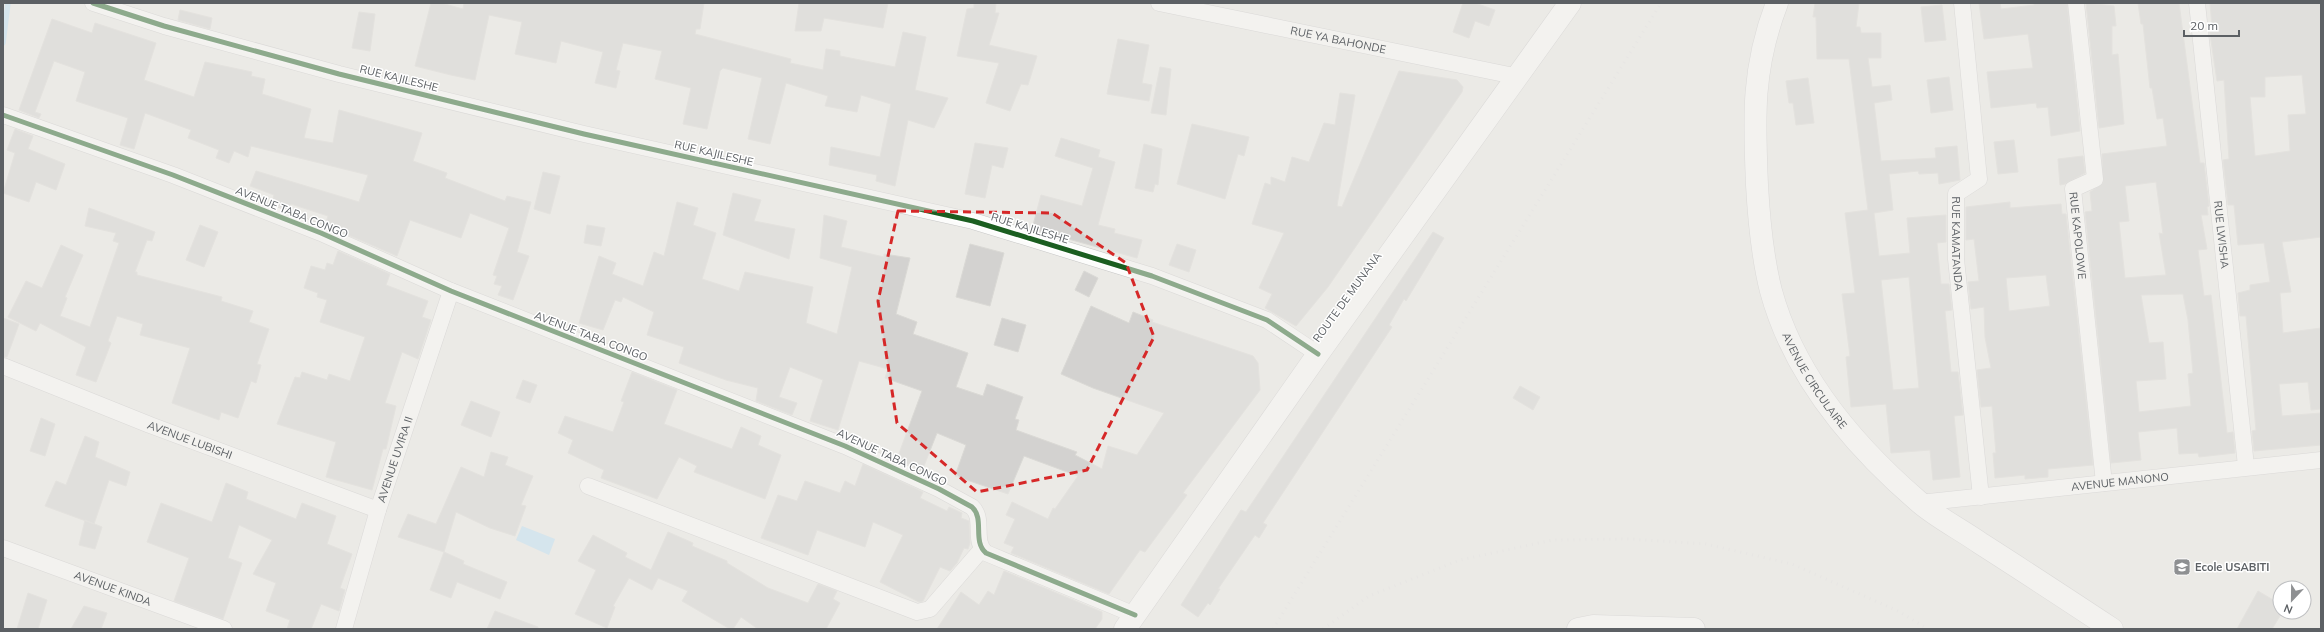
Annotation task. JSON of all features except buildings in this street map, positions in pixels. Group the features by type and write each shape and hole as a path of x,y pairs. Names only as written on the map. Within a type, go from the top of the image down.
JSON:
{"street":[{"name":"RUE KAJILESHE","path":"93,3 164,26 385,85 584,134 973,221 1152,276 1260,317 1318,354"},
{"name":"RUE YA BAHONDE","path":"1159,3 1519,77"},
{"name":"ROUTE DE MUNANA","path":"1130,622 1318,354 1519,77 1570,3"},
{"name":"AVENUE CIRCULAIRE","path":"1777,3 1761,52 1754,110 1760,229 1772,292 1784,327 1797,356 1828,409 1848,433 1919,503 2112,629"},
{"name":"RUE KAMATANDA","path":"1962,3 1979,179 1956,194 1956,259 1981,497"},
{"name":"RUE KAPOLOWE","path":"2076,3 2095,179 2073,189 2104,483"},
{"name":"RUE LWISHA","path":"2197,3 2246,466"},
{"name":"AVENUE TABA CONGO","path":"3,115 181,178 321,233 451,291 845,446 939,489 964,502 975,510 982,549"},
{"name":"AVENUE UVIRA II","path":"344,629 378,510 451,291"},
{"name":"AVENUE LUBISHI","path":"3,366 150,425 378,510"},
{"name":"AVENUE MANONO","path":"1919,503 2246,466 2321,460"},
{"path":"588,486 917,612 930,608 982,549 993,556 1130,622"},
{"name":"AVENUE KINDA","path":"3,548 224,629"},
{"path":"1578,629 1593,626 1694,629"}],"highlighted area":[{"path":"898,211 1052,213 1126,263 1154,337 1087,470 977,492 897,423 878,301"}],"water":[{"path":"522,526 555,539 549,555 516,540"}],"waterway":[{"path":"3,43 8,3"}],"railway":[{"path":"1273,629 1661,3"},
{"path":"1323,629 1369,596 1460,560 1553,540 1629,539 1706,544 1792,564 1898,611 1928,629"}],"cycle path":[{"path":"93,3 164,26 339,74 584,134 973,221 1152,276 1267,320 1318,354"},
{"path":"3,115 173,175 321,233 451,291 845,446 939,489 972,507 978,518 980,542 986,553 1135,615"}],"place":[{"name":"Ecole USABITI","path":"2182,567"}]}
